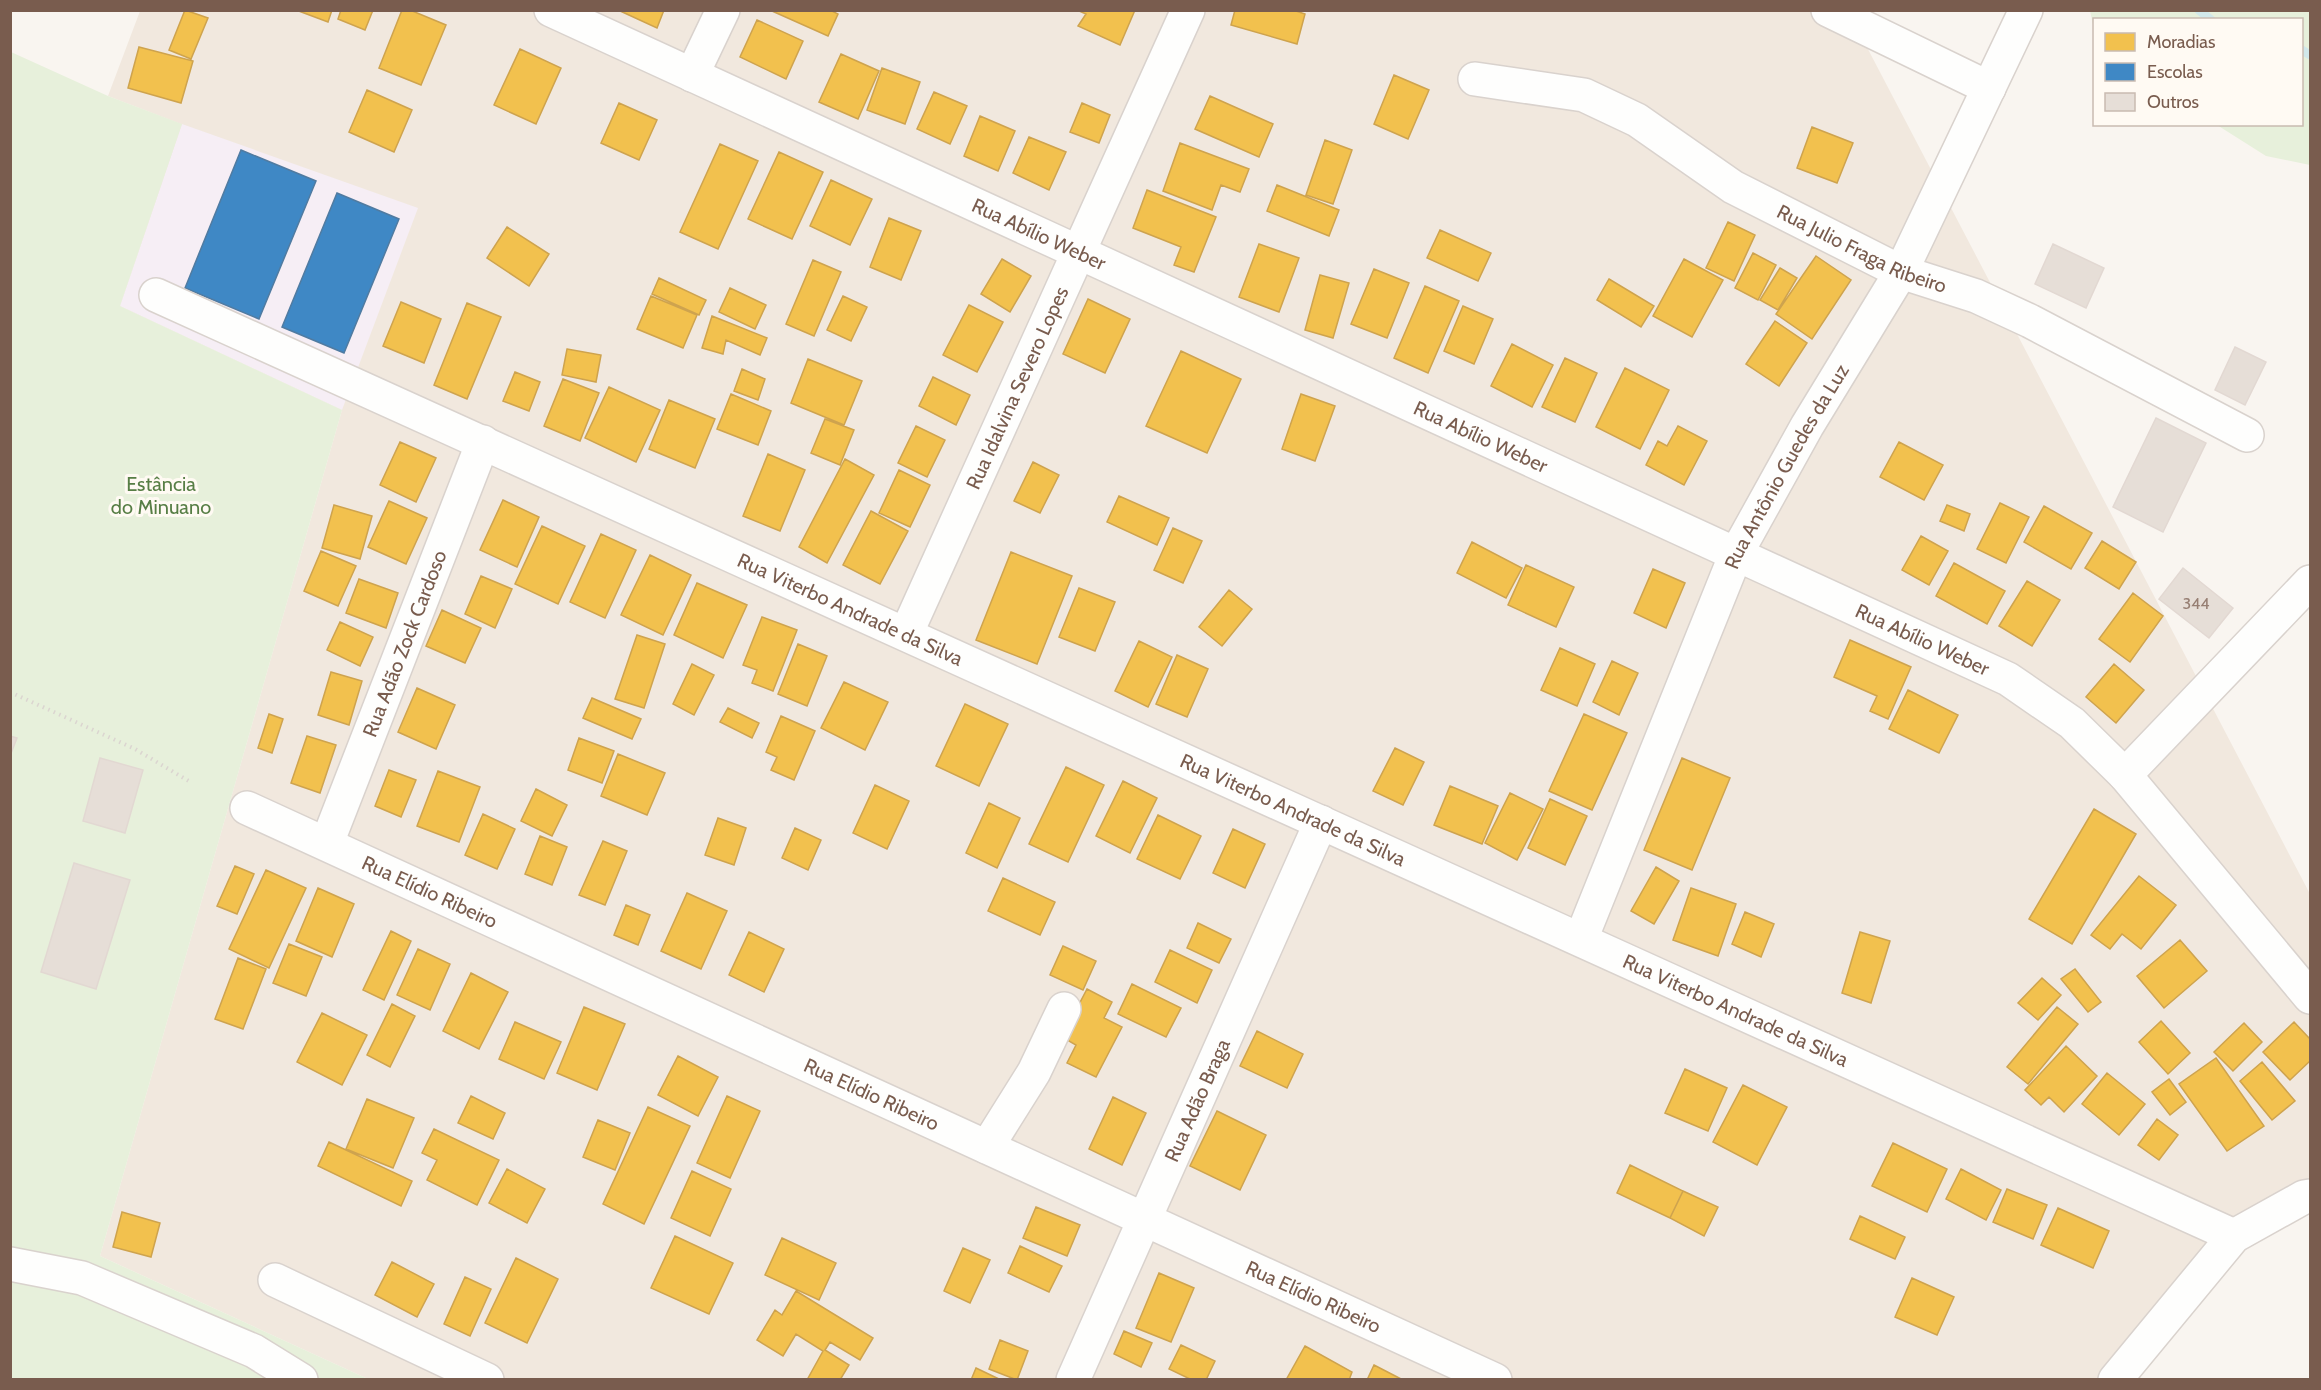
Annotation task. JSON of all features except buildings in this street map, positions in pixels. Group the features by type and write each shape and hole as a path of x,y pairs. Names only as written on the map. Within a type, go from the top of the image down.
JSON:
{"street":[{"name":"Rua Abílio Weber","path":"551,10 2008,679 2072,723 2125,776 2310,997"},
{"path":"692,75 723,10"},
{"name":"Rua Idalvina Severo Lopes","path":"906,634 1188,10"},
{"path":"1828,10 1989,88"},
{"name":"Rua Antônio Guedes da Luz","path":"1581,939 1736,554 1806,426 1901,272 2026,10"},
{"name":"Rua Julio Fraga Ribeiro","path":"1475,79 1584,95 1637,120 1733,187 1901,272 1976,296 2030,321 2247,435"},
{"name":"Rua Viterbo Andrade da Silva","path":"156,295 2234,1236"},
{"name":"Rua Adão Zock Cardoso","path":"327,843 483,442"},
{"path":"2125,776 2304,589"},
{"name":"Rua Elídio Ribeiro","path":"247,808 1495,1380"},
{"name":"Rua Adão Braga","path":"1073,1380 1321,822"},
{"path":"987,1147 1034,1072 1064,1010"},
{"path":"2115,1380 2234,1236 2304,1197 2310,1196"},
{"path":"10,1264 82,1278 254,1351 301,1380"},
{"path":"275,1280 487,1380"}],"path":[{"path":"10,692 135,748 192,783"}],"shaded area":[{"path":"140,11 1848,11 2310,894 2310,1196 2234,1236 2115,1379 368,1379 100,1256 342,410 120,306 181,124 108,96"},
{"path":"182,124 418,208 342,410 120,306"}],"green space":[{"path":"2090,11 2310,11 2310,165 2266,156 2219,126 2303,126 2303,18 2093,18 2093,24"},
{"name":"Estância do Minuano","path":"11,52 108,96 182,124 120,306 342,410 100,1256 368,1379 11,1380"}],"waterway":[{"path":"2199,10 2209,18"},
{"path":"2303,51 2310,55"}]}
